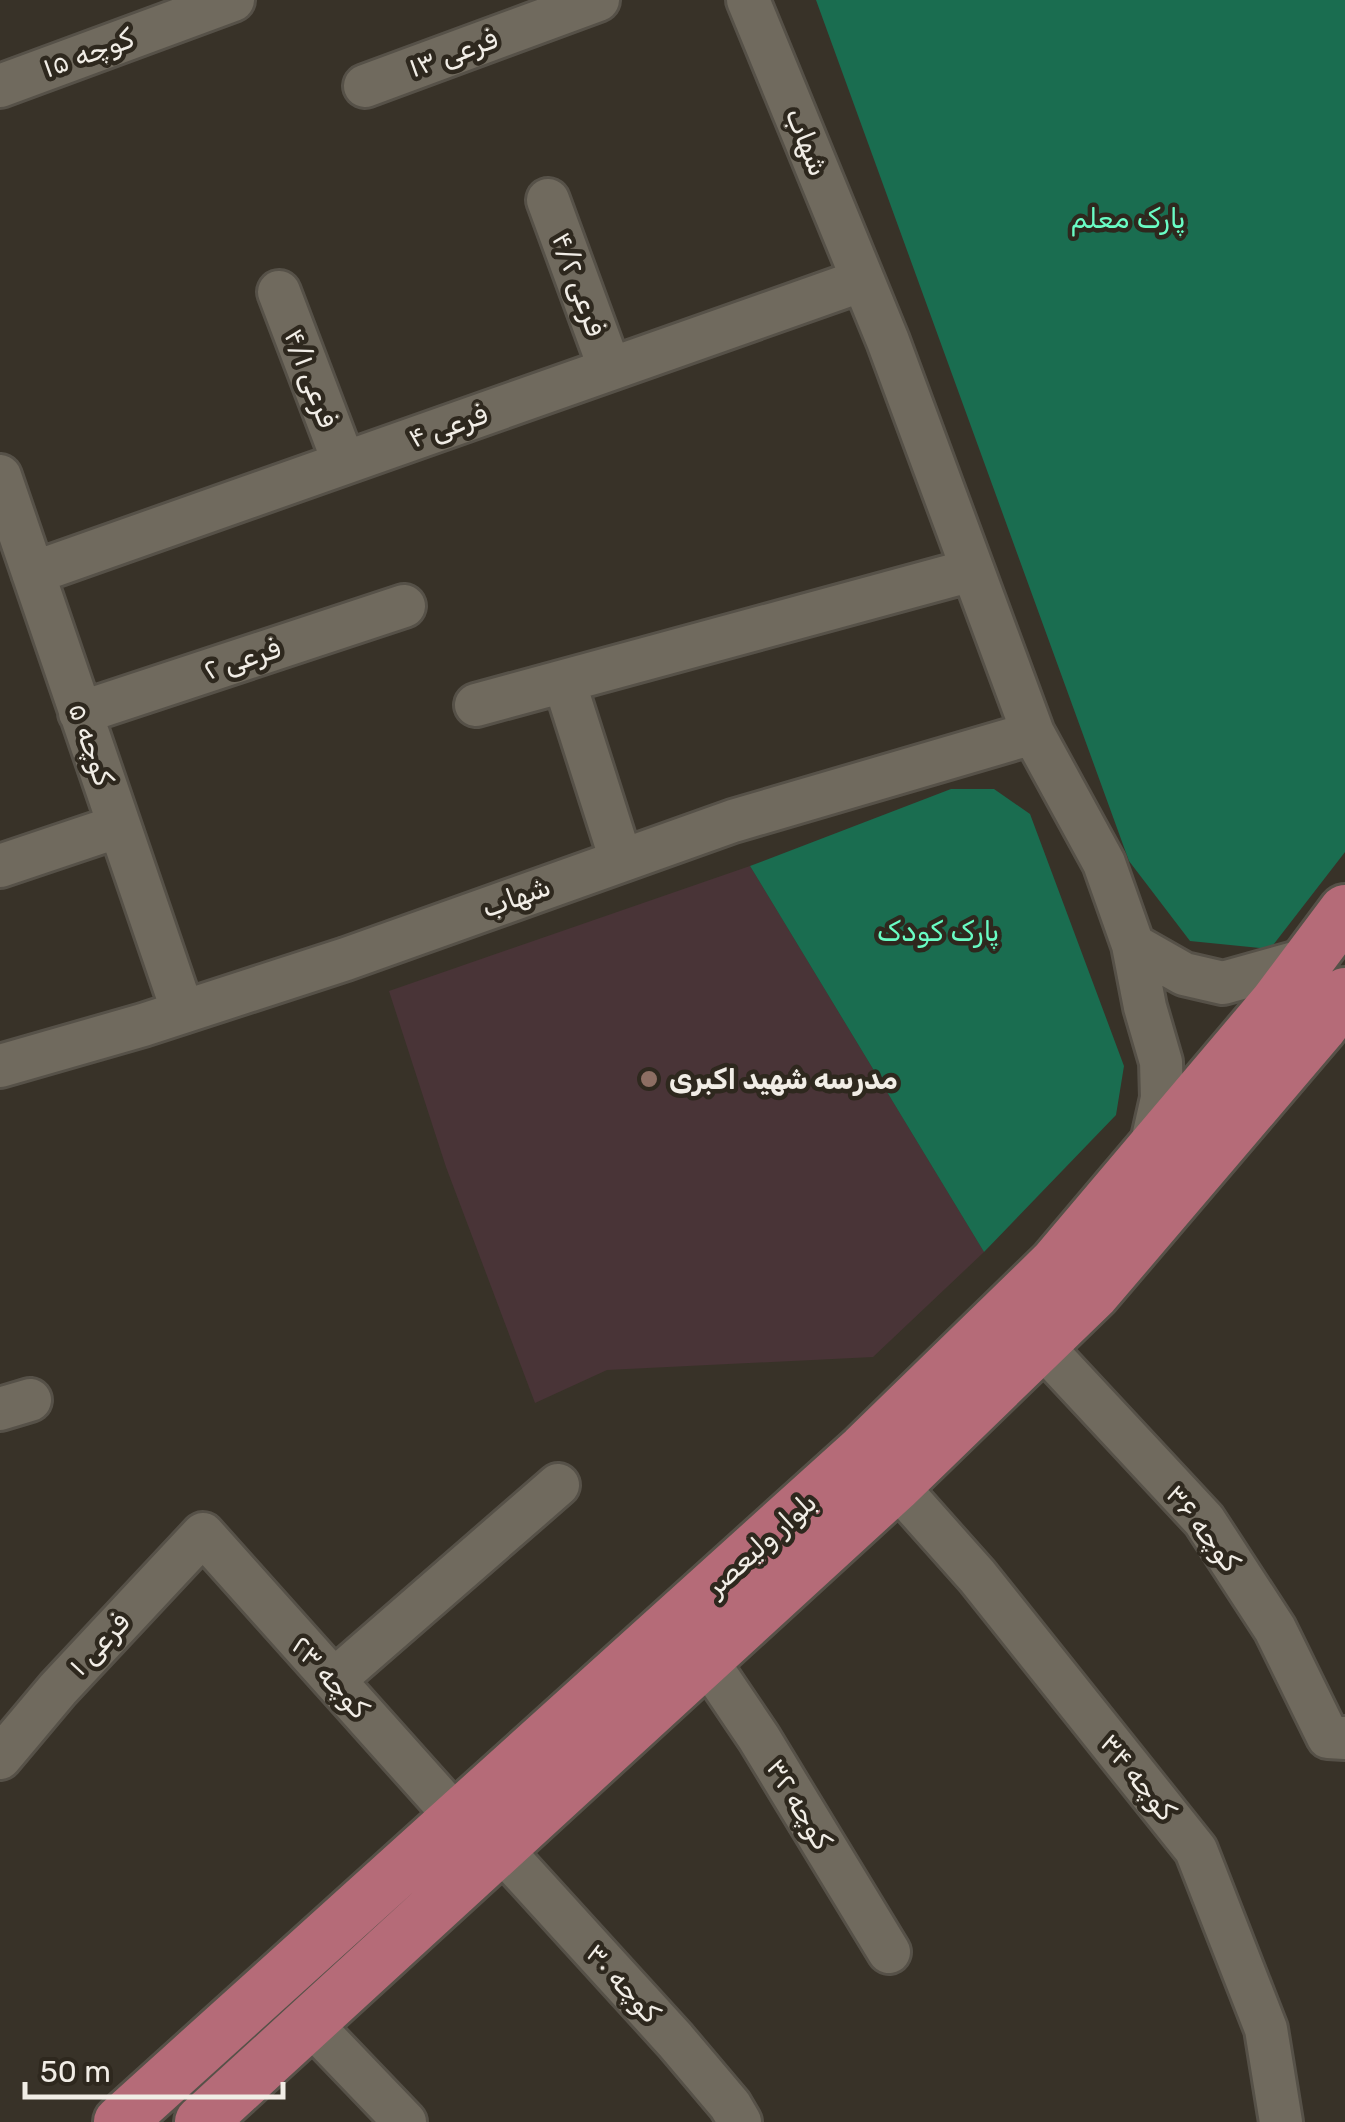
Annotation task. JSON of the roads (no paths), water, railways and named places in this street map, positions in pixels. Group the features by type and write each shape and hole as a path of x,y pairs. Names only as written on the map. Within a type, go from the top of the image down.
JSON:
{"main road":[{"name":"بلوار ولیعصر","path":"200,2122 896,1485 1094,1294 1320,1028 1327,976 1345,911"},
{"name":"بلوار ولیعصر","path":"120,2122 878,1436 1055,1264 1276,1003 1327,976"},
{"path":"364,1904 401,1942"}],"street":[{"name":"کوچه ۱۵","path":"0,86 233,0"},
{"name":"فرعی ۱۳","path":"364,86 598,0"},
{"name":"شهاب","path":"748,0 863,280 1033,733 1104,862 1133,946 1161,1062 1162,1098 1151,1147"},
{"name":"فرعی ۴/۲","path":"548,200 610,369"},
{"name":"فرعی ۴","path":"33,572 863,280"},
{"name":"فرعی ۴/۱","path":"279,292 344,462"},
{"name":"کوچه ۵","path":"0,476 182,1012"},
{"path":"476,705 972,570"},
{"name":"فرعی ۲","path":"80,712 404,606"},
{"path":"564,681 621,860"},
{"name":"شهاب","path":"0,1066 346,959 732,822 1033,733"},
{"path":"0,866 120,826"},
{"path":"1133,946 1184,974 1223,982 1327,976"},
{"name":"۳۶ کوچه","path":"1041,1344 1204,1520 1275,1629 1336,1737"},
{"path":"334,1680 558,1484"},
{"name":"کوچه ۳۴","path":"896,1485 977,1576 1196,1850 1266,2028 1281,2122"},
{"name":"کوچه ۲۳","path":"203,1534 458,1819"},
{"name":"فرعی ۱","path":"0,1758 70,1676 203,1534"},
{"name":"کوچه ۳۲","path":"704,1658 759,1738 889,1952"},
{"name":"کوچه ۳۰","path":"502,1848 675,2040 740,2122"},
{"path":"310,2022 405,2122"}],"place":[{"name":"مدرسه شهید اکبری","path":"649,1079"}],"park label":[{"name":"پارک معلم","path":"1128,218"},
{"name":"پارک کودک","path":"938,931"}]}
